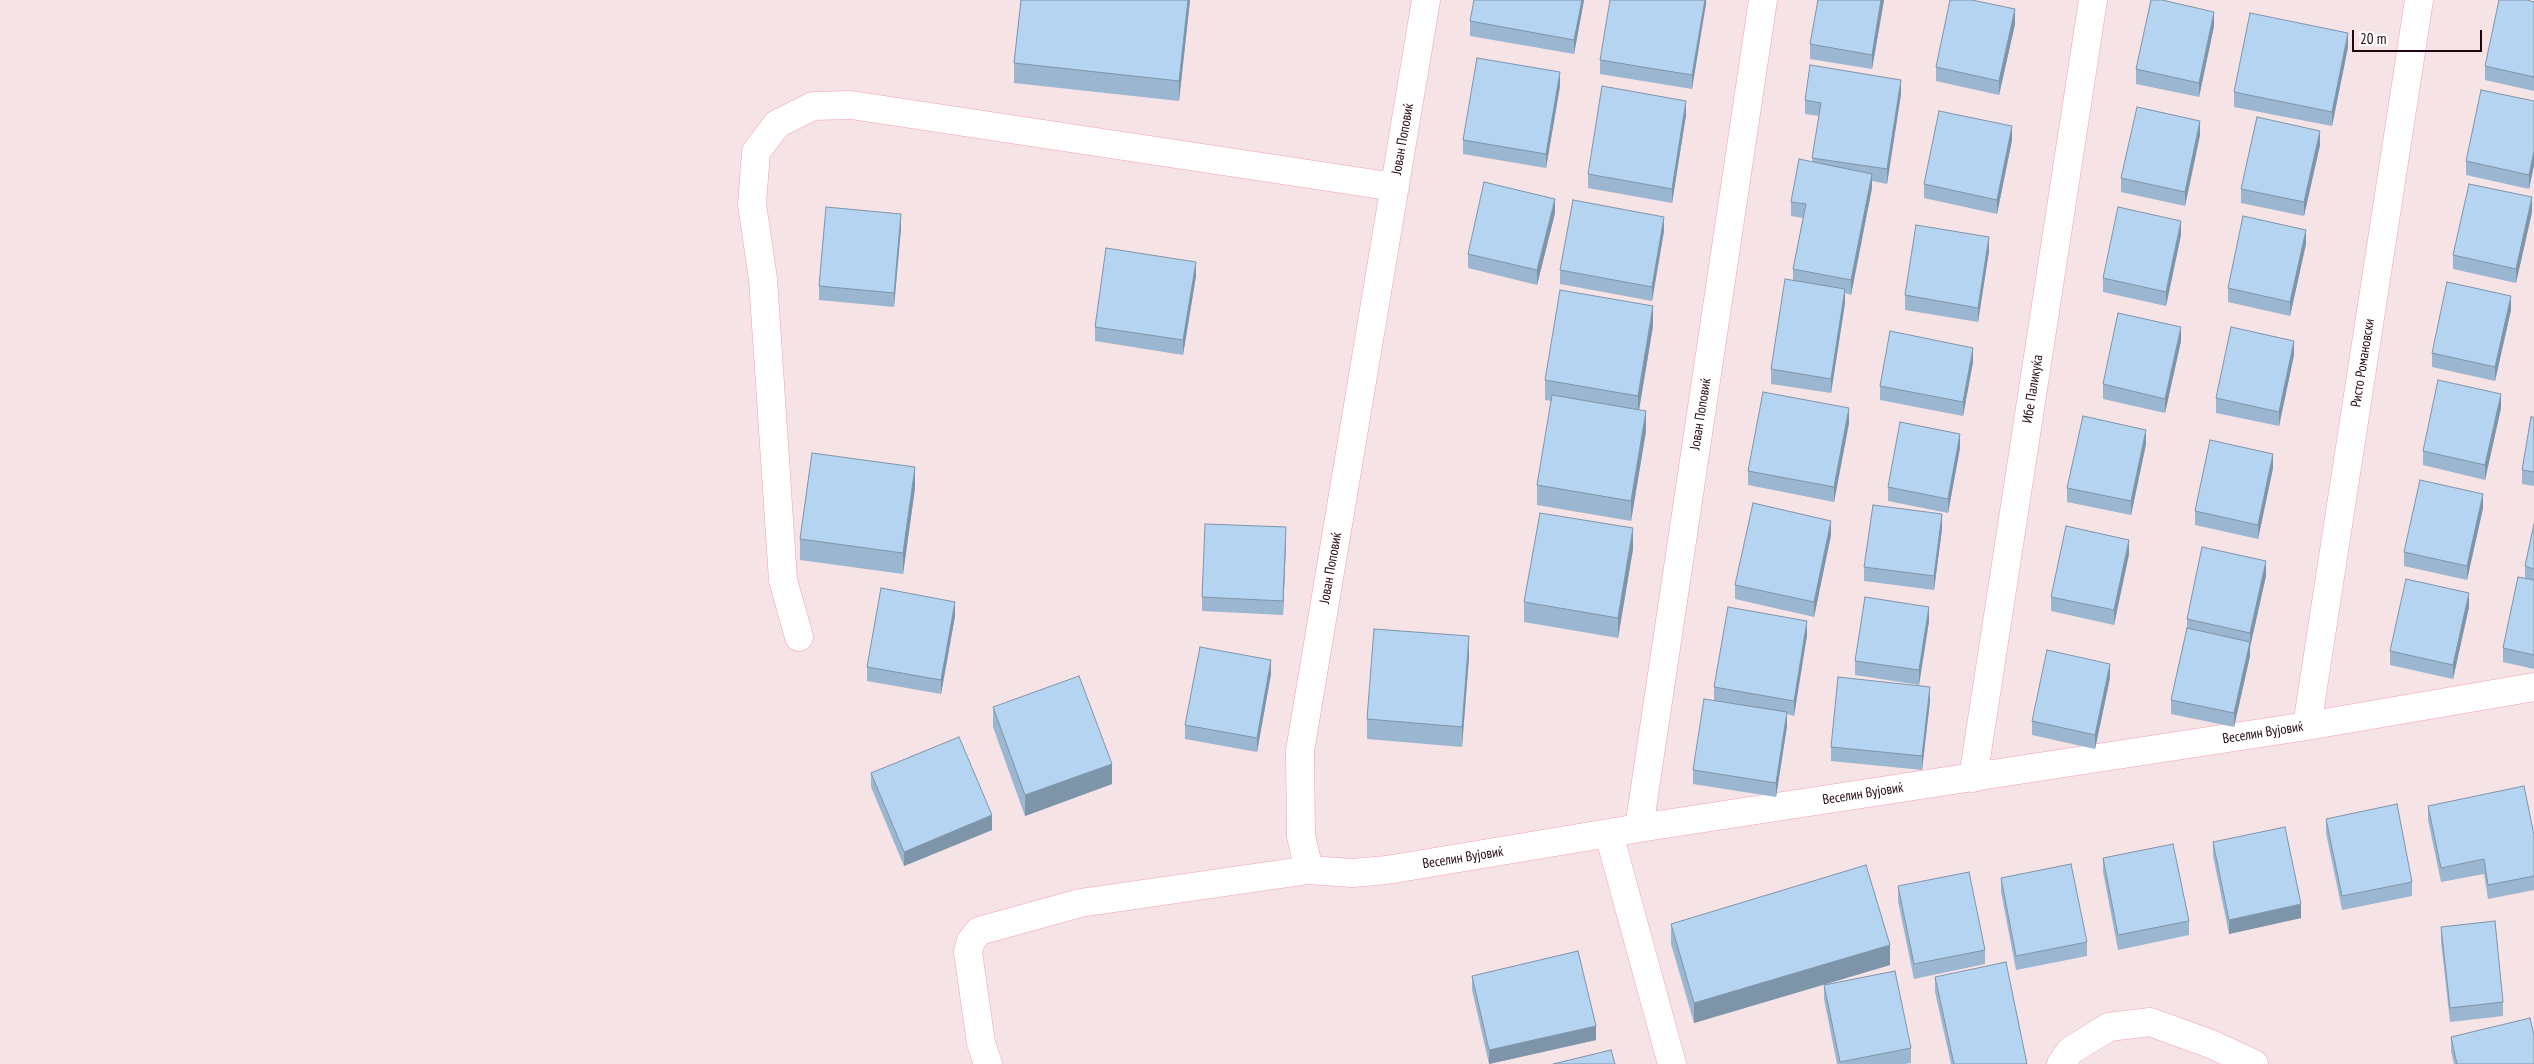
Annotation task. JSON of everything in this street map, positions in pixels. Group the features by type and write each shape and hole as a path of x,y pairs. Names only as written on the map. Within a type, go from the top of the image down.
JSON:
{"street":[{"name":"Јован Поповиќ","path":"1309,870 1301,836 1300,751 1426,0"},
{"name":"Јован Поповиќ","path":"1639,828 1763,0"},
{"name":"Ибе Паликуќа","path":"1973,778 2093,0"},
{"name":"Ристо Романовски","path":"2307,726 2419,0"},
{"path":"799,637 783,580 764,279 752,204 756,152 777,124 813,106 852,105 1395,187"},
{"name":"Веселин Вујовиќ","path":"988,1064 981,1043 968,952 971,941 979,931 1080,903 1309,870 1352,873 1387,870 1639,828 2307,726 2534,687"},
{"path":"1609,834 1672,1064"},
{"path":"2061,1064 2070,1051 2109,1027 2150,1022 2211,1044 2254,1064"}],"building":[{"path":"1021,0 1188,0 1179,81 1014,63"},
{"path":"1474,0 1582,0 1574,40 1470,21"},
{"path":"1610,0 1705,0 1692,75 1600,60"},
{"path":"1818,0 1881,0 1872,55 1810,44"},
{"path":"1950,0 1972,0 2015,9 1999,81 1936,67"},
{"path":"2151,0 2162,0 2214,12 2199,83 2136,69"},
{"path":"2499,0 2527,0 2534,2 2534,77 2485,66"},
{"path":"2250,13 2348,33 2332,112 2234,92"},
{"path":"1477,58 1560,72 1546,154 1463,140"},
{"path":"1810,65 1901,80 1887,169 1812,158 1821,103 1805,100"},
{"path":"1602,86 1686,101 1672,189 1588,174"},
{"path":"2481,90 2534,101 2534,151 2529,175 2466,161"},
{"path":"2137,107 2200,121 2185,192 2121,178"},
{"path":"1939,111 2012,126 1997,200 1924,184"},
{"path":"2257,117 2320,131 2304,202 2241,189"},
{"path":"1799,159 1872,174 1851,280 1793,269 1806,204 1791,202"},
{"path":"1484,182 1555,199 1537,270 1468,254"},
{"path":"2469,184 2532,197 2516,269 2453,255"},
{"path":"1573,200 1664,217 1652,287 1560,270"},
{"path":"826,207 901,214 894,293 819,286"},
{"path":"2118,207 2181,221 2166,292 2103,278"},
{"path":"2243,216 2306,230 2290,302 2228,288"},
{"path":"1916,225 1989,237 1978,308 1905,295"},
{"path":"1106,248 1196,262 1183,340 1095,327"},
{"path":"1785,279 1845,289 1831,379 1771,369"},
{"path":"2447,282 2511,296 2495,367 2432,353"},
{"path":"1560,290 1653,306 1638,396 1545,380"},
{"path":"2118,313 2181,327 2165,399 2103,384"},
{"path":"2231,327 2294,341 2279,412 2216,398"},
{"path":"1890,331 1973,348 1963,402 1880,386"},
{"path":"2438,380 2501,394 2485,465 2423,451"},
{"path":"1763,392 1849,408 1834,487 1748,471"},
{"path":"1552,395 1646,411 1631,501 1537,485"},
{"path":"2083,416 2146,430 2131,501 2067,488"},
{"path":"2531,417 2534,417 2534,472 2522,470"},
{"path":"1900,422 1960,434 1948,499 1888,487"},
{"path":"2210,440 2273,454 2258,525 2195,511"},
{"path":"812,453 915,467 903,553 800,539"},
{"path":"2420,480 2483,494 2467,566 2404,552"},
{"path":"1753,503 1831,521 1814,602 1735,585"},
{"path":"1873,505 1942,514 1934,576 1864,567"},
{"path":"1540,513 1633,528 1618,618 1524,602"},
{"path":"1205,524 1286,527 1283,601 1202,597"},
{"path":"2534,524 2534,569 2525,566"},
{"path":"2066,526 2129,540 2114,610 2051,597"},
{"path":"2202,547 2266,561 2250,633 2187,619"},
{"path":"2518,577 2534,580 2534,655 2503,648"},
{"path":"2406,579 2469,593 2453,665 2390,651"},
{"path":"881,588 955,602 941,680 867,667"},
{"path":"1865,597 1929,607 1919,670 1855,661"},
{"path":"1728,607 1807,621 1794,701 1714,687"},
{"path":"2187,628 2250,642 2234,713 2171,700"},
{"path":"1374,629 1469,636 1462,727 1367,719"},
{"path":"1200,647 1271,660 1257,738 1185,725"},
{"path":"2047,650 2110,664 2095,735 2032,721"},
{"path":"1079,676 1112,764 1025,795 993,707"},
{"path":"1838,677 1930,687 1922,756 1831,747"},
{"path":"1704,699 1787,712 1776,783 1693,770"},
{"path":"959,737 992,815 904,852 871,773"},
{"path":"2524,786 2534,835 2534,876 2488,885 2484,859 2441,868 2428,806"},
{"path":"2397,804 2412,882 2342,896 2326,819"},
{"path":"2285,827 2301,904 2229,920 2213,842"},
{"path":"2173,844 2189,921 2118,935 2103,858"},
{"path":"2071,864 2087,942 2016,956 2001,878"},
{"path":"1866,865 1890,945 1694,1003 1671,924"},
{"path":"1969,872 1985,950 1914,964 1898,886"},
{"path":"2495,921 2503,1002 2450,1008 2441,927"},
{"path":"1578,951 1596,1026 1489,1050 1472,976"},
{"path":"2006,962 2027,1064 1954,1064 1935,977"},
{"path":"1895,971 1911,1048 1840,1062 1824,985"},
{"path":"2530,1018 2534,1035 2534,1064 2457,1064 2451,1037"},
{"path":"1611,1050 1615,1064 1553,1064"}]}
